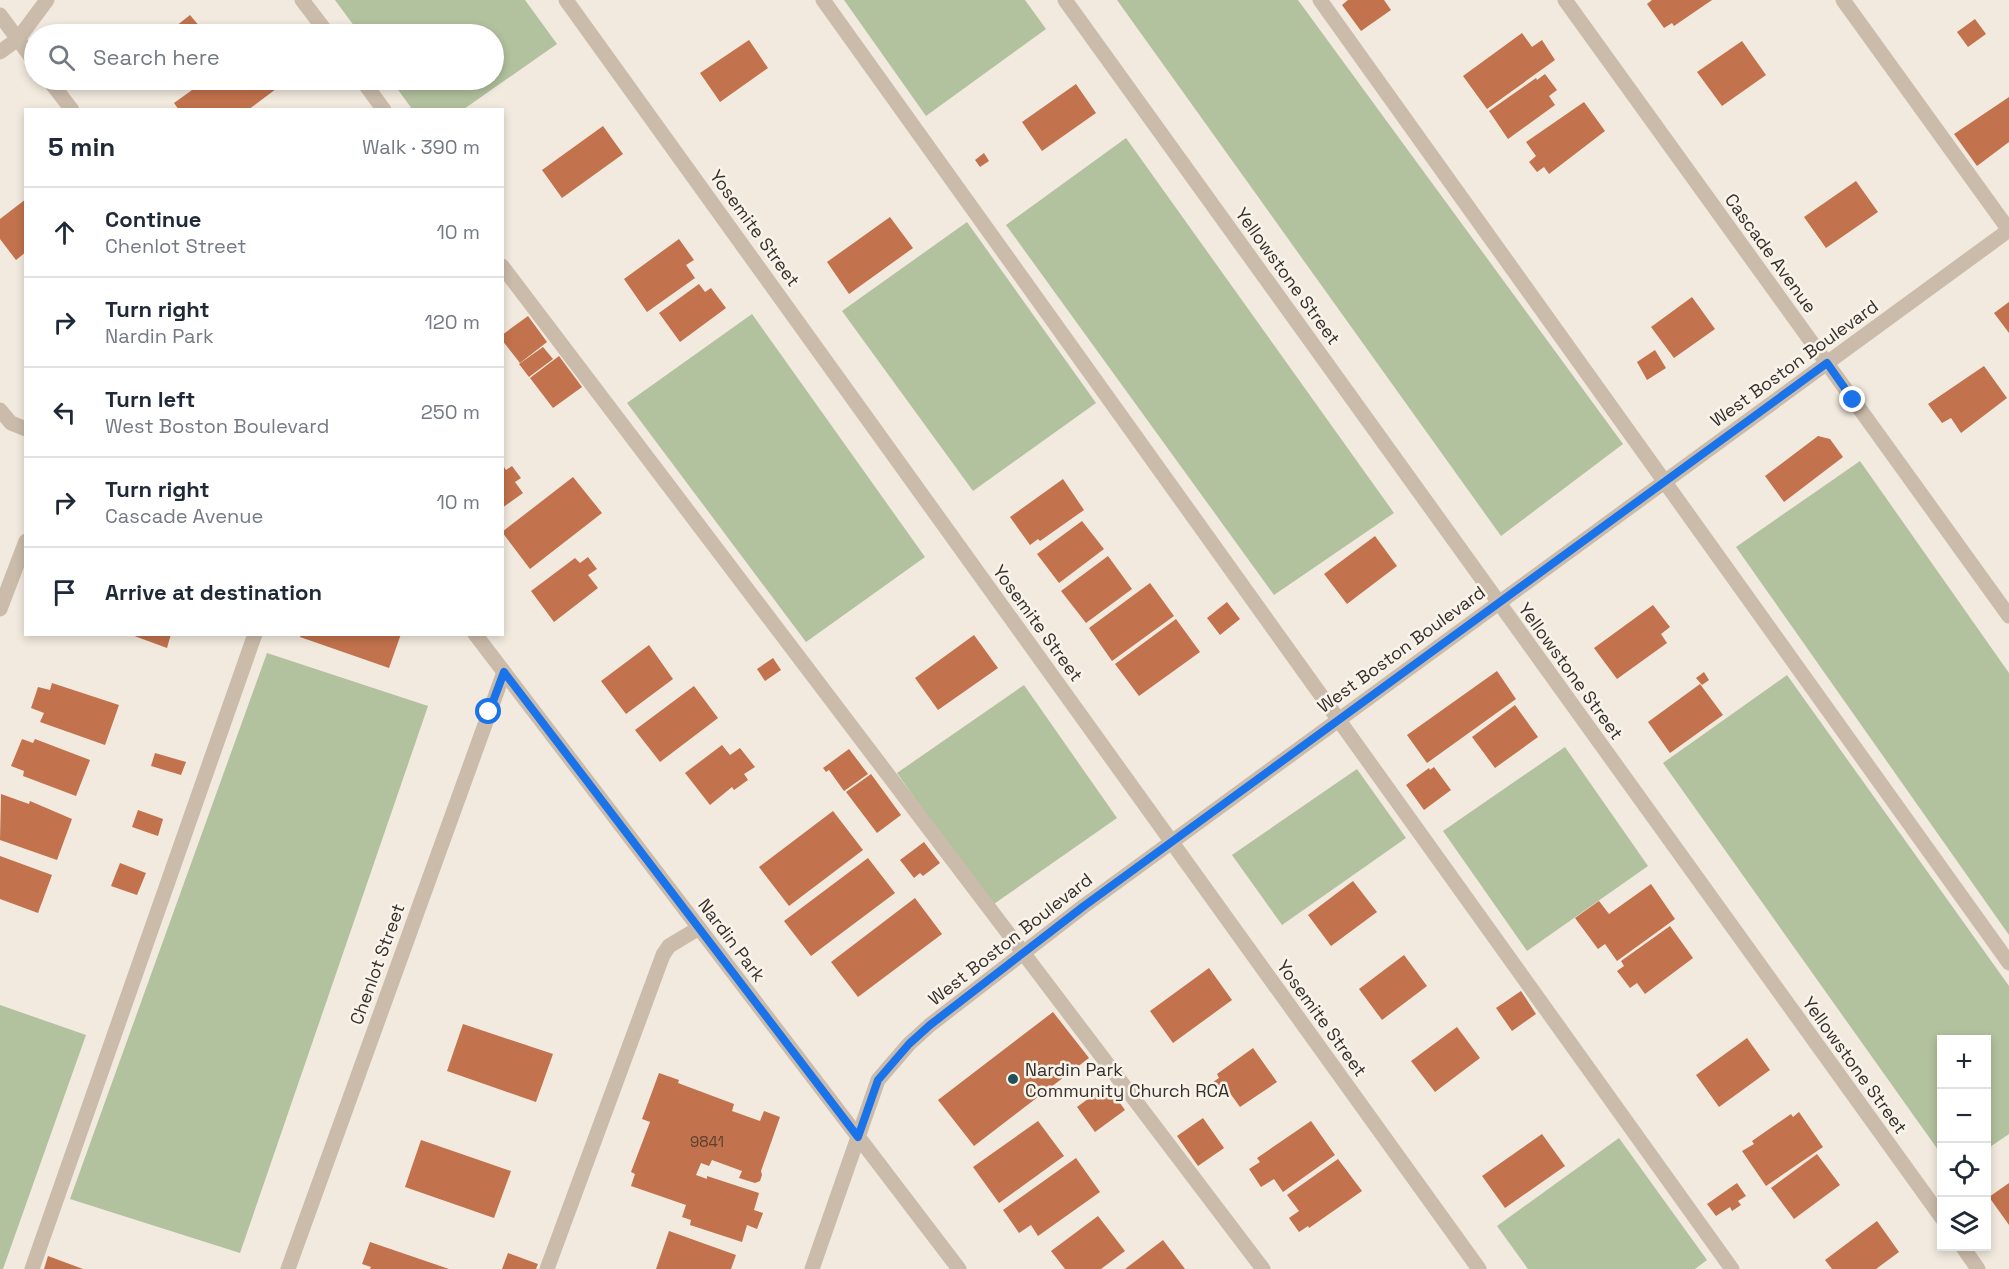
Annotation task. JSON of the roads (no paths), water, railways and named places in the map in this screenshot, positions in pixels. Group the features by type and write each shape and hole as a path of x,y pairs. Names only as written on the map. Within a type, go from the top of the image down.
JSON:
{"street":[{"path":"29,24 47,0"},
{"path":"302,0 320,24"},
{"name":"Yosemite Street","path":"566,0 1479,1269"},
{"path":"823,0 1732,1269"},
{"name":"Yellowstone Street","path":"1065,0 1937,1212"},
{"path":"1320,0 2009,963"},
{"name":"Cascade Avenue","path":"1565,0 2009,616"},
{"path":"1843,0 2009,230"},
{"path":"0,15 24,47"},
{"path":"0,52 18,39 24,31"},
{"path":"57,90 70,108"},
{"path":"369,90 383,108"},
{"name":"West Boston Boulevard","path":"812,1269 878,1080 909,1044 930,1025 1171,841 2009,230"},
{"path":"504,269 1263,1269"},
{"path":"0,410 11,423 24,428"},
{"path":"0,609 24,546"},
{"path":"32,1269 254,636"},
{"name":"Nardin Park","path":"477,636 959,1269"},
{"name":"Chenlot Street","path":"288,1269 504,672"},
{"path":"547,1269 663,955 669,946 699,928"},
{"path":"1965,1251 1978,1269"}],"place":[{"name":"Nardin Park Community Church RCA","path":"1013,1079"}]}
